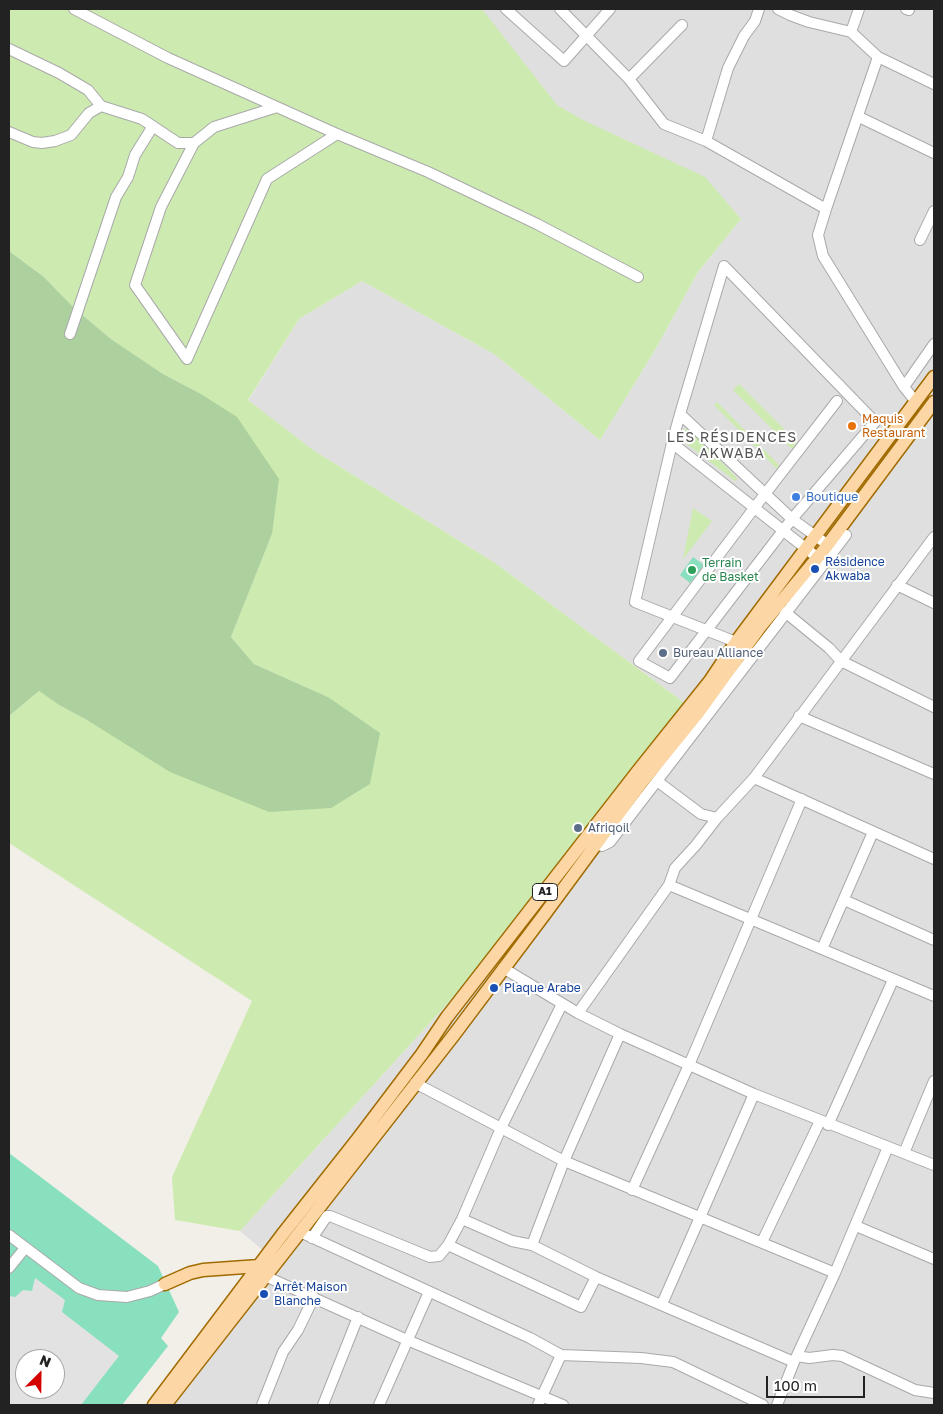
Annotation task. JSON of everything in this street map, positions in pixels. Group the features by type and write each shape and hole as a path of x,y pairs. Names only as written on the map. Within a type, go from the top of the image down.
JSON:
{"main road":[{"name":"A1","path":"165,1405 448,1017 710,681 736,642 934,377"},
{"name":"A1","path":"154,1405 262,1271 300,1232 323,1204 453,1036 642,782 698,713 760,627 828,545 934,402"},
{"path":"165,1284 190,1273 203,1270 262,1271"}],"street":[{"path":"74,9 168,58 454,184 537,224 638,277"},
{"path":"506,9 564,61 610,9"},
{"path":"560,9 628,78 664,124 706,141 826,210"},
{"path":"706,141 728,68 744,36 755,21 759,9"},
{"path":"778,9 810,22 850,32 878,56 934,84"},
{"path":"850,32 859,9"},
{"path":"628,78 682,25"},
{"path":"9,49 59,73 88,90 101,106 142,119 178,143 194,143"},
{"path":"878,56 818,235 823,256 904,388 916,402"},
{"path":"9,132 42,144 56,141 71,134 89,113 101,106"},
{"path":"277,107 214,127 194,143 161,207 136,285 187,359 267,179 337,134"},
{"path":"859,117 934,153"},
{"path":"70,334 116,197 128,177 135,155 152,126"},
{"path":"920,240 934,211"},
{"path":"736,642 706,630 672,616 635,602 672,443 724,266 875,422 792,519 706,630 670,678 639,661 672,616 755,507 837,401"},
{"path":"904,388 934,344"},
{"path":"680,414 792,519 828,545"},
{"path":"672,443 818,558"},
{"path":"595,844 602,846 610,842 846,535"},
{"path":"578,1013 668,885 675,868 754,778 934,537"},
{"path":"897,585 934,603"},
{"path":"785,612 829,648 841,661 934,708"},
{"path":"799,716 934,774"},
{"path":"754,778 934,859"},
{"path":"658,782 701,814 717,818"},
{"path":"632,1190 689,1065 802,799"},
{"path":"822,949 873,832"},
{"path":"668,885 934,996"},
{"path":"844,900 934,940"},
{"path":"503,968 562,1004 620,1034 754,1094 934,1165"},
{"path":"762,1242 824,1123 893,980"},
{"path":"312,1238 327,1216 330,1216 430,1257 438,1256 448,1245 462,1219 501,1128 562,1004"},
{"path":"532,1245 564,1161 620,1034"},
{"path":"904,1153 934,1081"},
{"path":"415,1084 564,1161 835,1273"},
{"path":"662,1304 754,1094"},
{"path":"777,1405 856,1226 888,1147"},
{"path":"462,1219 512,1241 532,1245 596,1277 796,1359 833,1355 842,1356 915,1390 934,1393"},
{"path":"856,1226 934,1259"},
{"path":"300,1232 530,1338 561,1355 641,1358 673,1362 763,1405"},
{"path":"9,1235 79,1288 98,1295 127,1297 150,1291 165,1284"},
{"path":"448,1245 581,1307 596,1277"},
{"path":"9,1268 24,1248"},
{"path":"262,1271 314,1297 540,1400 563,1405"},
{"path":"379,1405 429,1292"},
{"path":"262,1405 283,1352 298,1330 314,1297"},
{"path":"323,1405 358,1317"},
{"path":"540,1400 561,1355"}],"shaded area":[{"path":"481,9 934,9 934,1405 169,1405 283,1267 240,1231 511,934 690,707 495,563 313,450 248,401 299,319 362,281 494,354 600,440 655,350 698,272 740,220 558,116"},
{"path":"35,1278 65,1300 62,1312 119,1356 81,1405 9,1405 9,1296 15,1297 23,1290 32,1291"}],"green space":[{"path":"9,9 482,9 557,105 581,119 705,177 741,219 698,272 655,350 600,440 494,354 362,281 299,319 248,400 313,450 495,563 690,707 511,934 240,1231 175,1220 172,1177 252,1001 9,843 9,716 39,691 59,705 87,720 328,697 254,664 231,637 272,534 201,394 163,374 111,339 74,308 44,277 9,251"},
{"path":"9,251 44,277 74,308 111,339 163,374 201,394 237,417 279,479 272,534 231,637 254,664 328,697 380,733 370,784 331,808 269,812 170,772 39,691 9,716"},
{"path":"739,384 797,442 792,449 733,390"},
{"path":"717,402 779,465 777,469 714,405"},
{"path":"686,426 737,480 735,481 683,441"},
{"path":"693,508 712,521 683,559"},
{"name":"Terrain de Basket","path":"693,557 704,565 690,583 680,575"},
{"path":"9,1153 158,1266 179,1312 161,1338 168,1346 122,1405 9,1405"}],"place":[{"name":"Maquis Restaurant","path":"852,426"},
{"name":"Boutique","path":"796,497"},
{"name":"Résidence Akwaba","path":"815,569"},
{"name":"Terrain de Basket","path":"692,570"},
{"name":"Bureau Alliance","path":"663,653"},
{"name":"Afriqoil","path":"578,828"},
{"name":"Plaque Arabe","path":"494,988"},
{"name":"Arrêt Maison Blanche","path":"264,1294"}],"district":[{"name":"LES RÉSIDENCES AKWABA","path":"732,446"}]}
